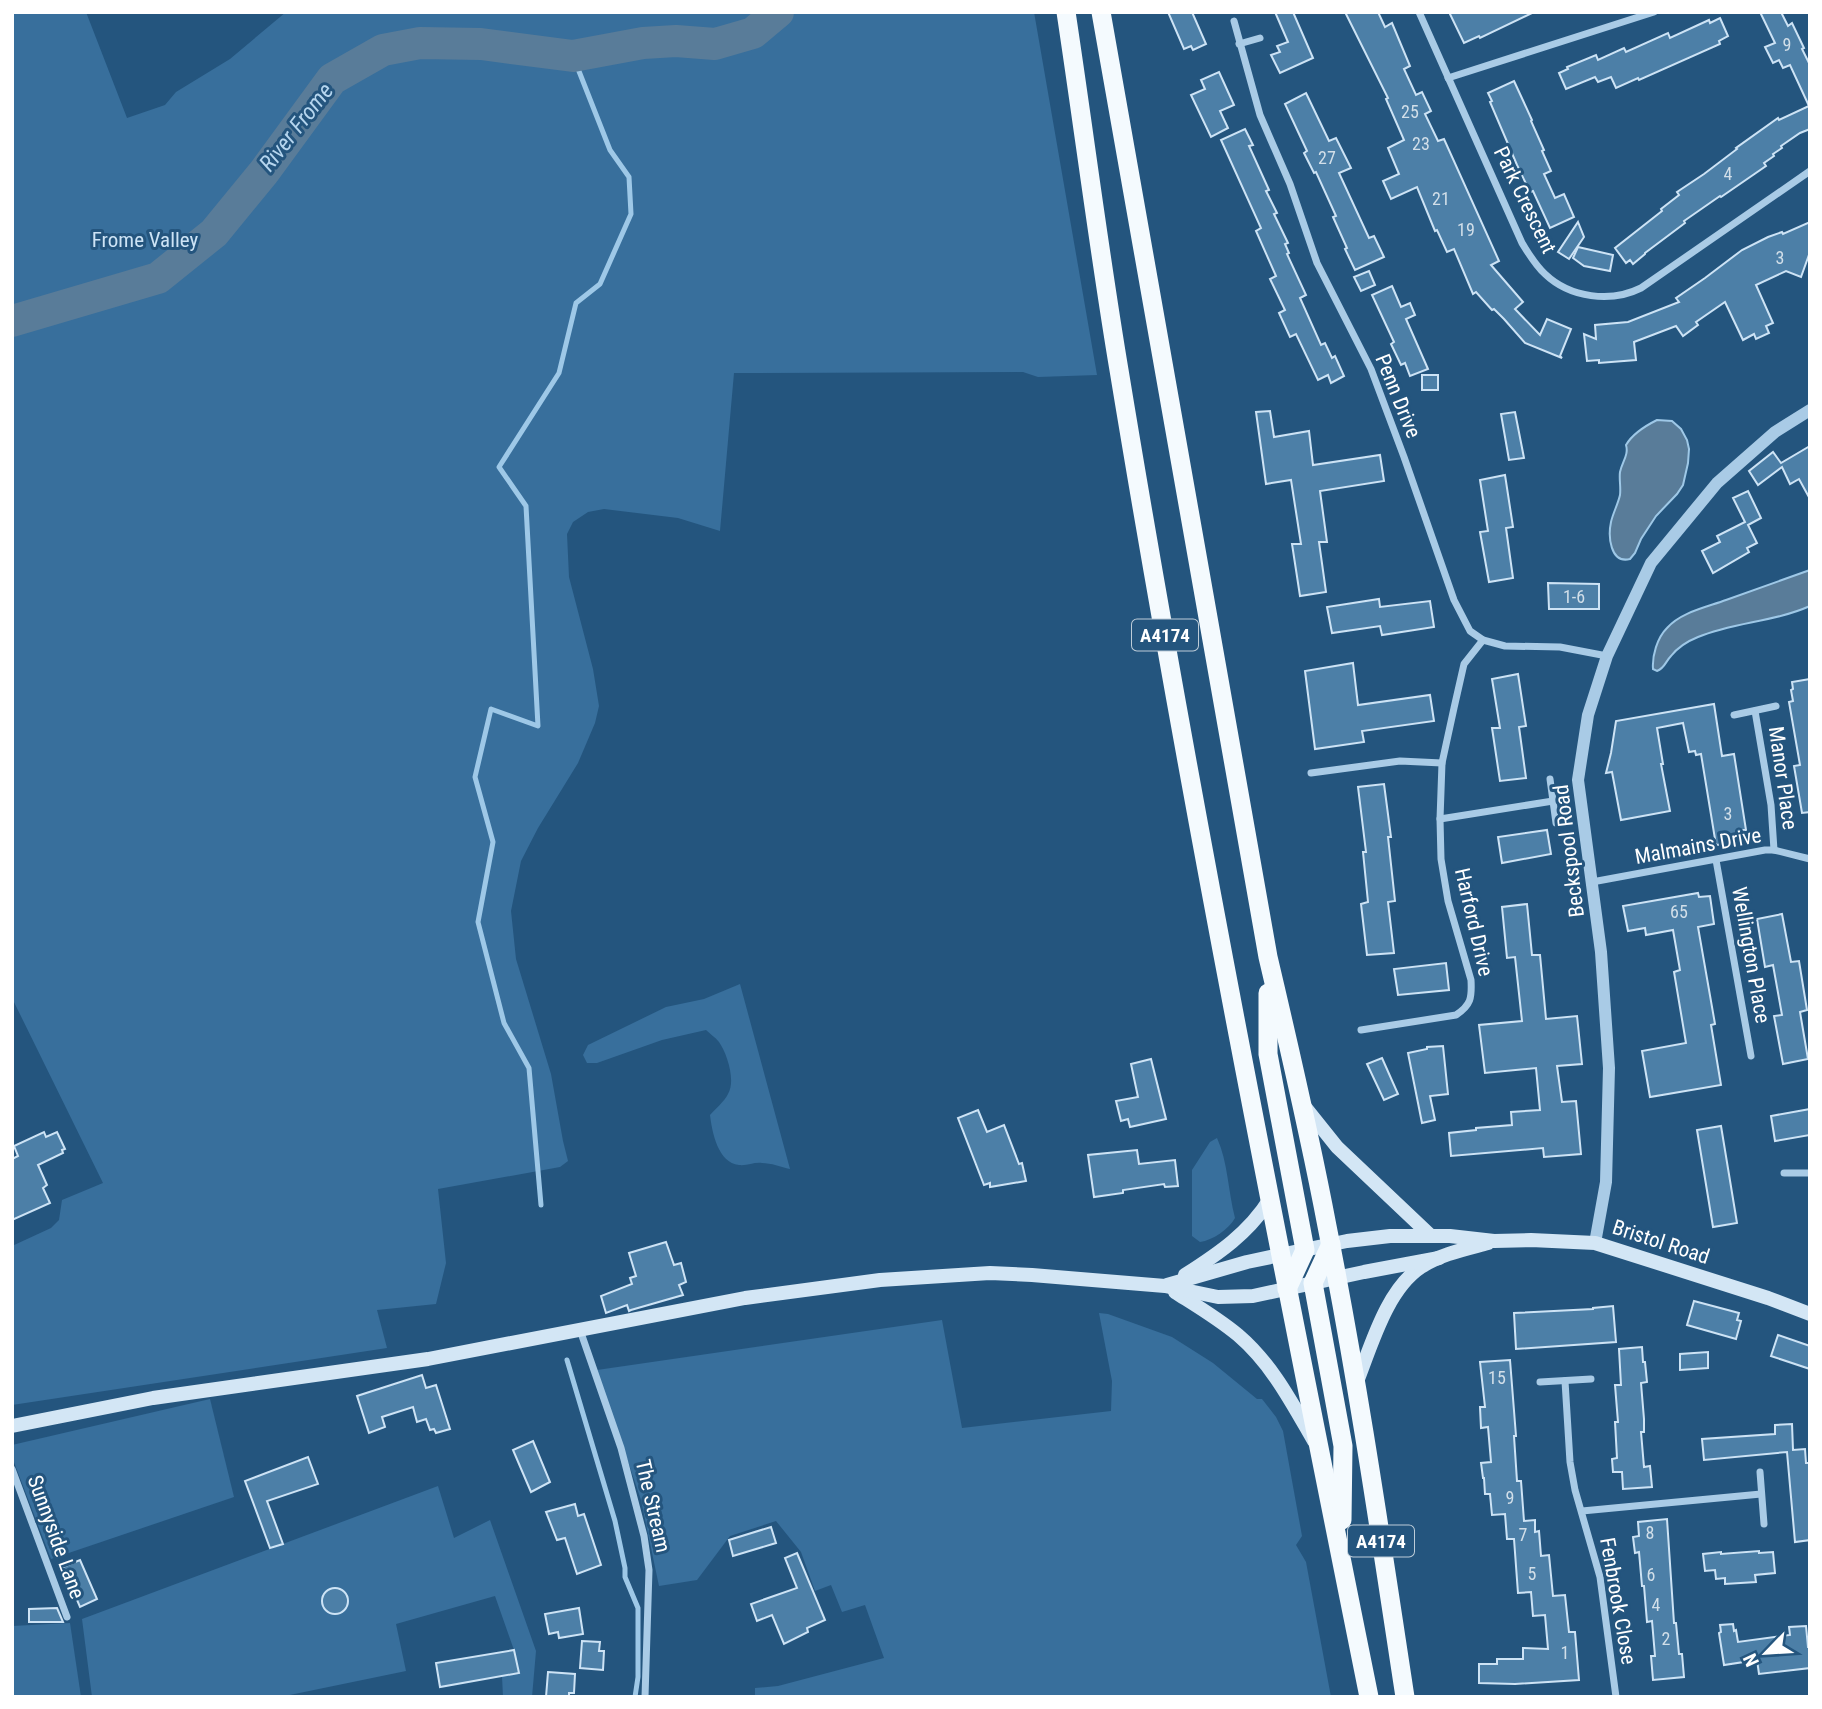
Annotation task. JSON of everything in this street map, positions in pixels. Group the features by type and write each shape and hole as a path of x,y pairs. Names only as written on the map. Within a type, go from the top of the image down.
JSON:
{"highway":[{"name":"A4174","path":"1066,12 1121,380 1188,764 1287,1289 1369,1697"},
{"name":"A4174","path":"1101,12 1268,957 1331,1244 1405,1697"},
{"name":"A4174","path":"1268,957 1268,1054 1305,1250"},
{"path":"1331,1244 1313,1283 1343,1446 1342,1563"},
{"path":"1287,1289 1305,1250"}],"main road":[{"path":"1302,1103 1343,1153 1432,1236"},
{"path":"1166,1286 1230,1244 1257,1217 1270,1199"},
{"name":"Bristol Road","path":"1166,1286 1229,1266 1364,1238 1459,1236 1494,1241 1595,1243 1810,1314"},
{"name":"Bristol Road","path":"1439,1258 1494,1241"},
{"path":"12,1426 153,1398 428,1359 745,1298 880,1280 990,1273 1166,1286 1218,1297 1253,1296 1439,1258"},
{"path":"1356,1386 1385,1313 1396,1293 1409,1276 1439,1258"},
{"path":"1166,1286 1227,1327 1253,1349 1282,1386 1320,1451"}],"street":[{"name":"Park Crescent","path":"1419,12 1528,253 1546,275 1577,293 1617,296 1642,288 1810,171"},
{"path":"1448,78 1654,12"},
{"name":"Penn Drive","path":"1234,21 1261,114 1290,184 1317,263 1371,369 1454,600 1470,631 1483,640"},
{"path":"1239,44 1260,38"},
{"name":"Beckspool Road","path":"1595,1243 1606,1182 1609,1068 1601,952 1578,780 1588,715 1607,656 1651,563 1717,483 1776,432 1810,410"},
{"path":"1483,640 1505,646 1560,647 1607,656"},
{"name":"Harford Drive","path":"1361,1030 1456,1015 1466,1008 1472,994 1471,980 1448,901 1441,859 1440,819 1442,763 1464,664 1483,640"},
{"name":"Manor Place","path":"1734,715 1776,706"},
{"name":"Manor Place","path":"1755,711 1771,805 1774,850"},
{"path":"1311,773 1400,761 1442,763"},
{"path":"1550,779 1556,823"},
{"path":"1440,819 1553,801"},
{"name":"Malmains Drive","path":"1592,882 1765,850 1810,859"},
{"name":"Wellington Place","path":"1716,860 1751,1056"},
{"path":"1784,1173 1810,1173"},
{"name":"The Stream","path":"580,1329 621,1448 644,1536 649,1570 645,1697"},
{"path":"1540,1382 1591,1379"},
{"name":"Fenbrook Close","path":"1565,1381 1570,1462 1575,1490 1600,1577 1616,1697"},
{"name":"Sunnyside Lane","path":"12,1469 67,1616"},
{"path":"1760,1472 1764,1524"},
{"name":"Fenbrook Close","path":"1582,1511 1761,1494"}],"green space":[{"name":"Frome Valley","path":"12,12 86,12 127,118 165,105 176,92 230,59 286,12 1034,12 1097,375 1038,377 1023,372 734,373 720,531 678,518 604,509 588,512 573,522 567,534 569,577 593,669 599,706 595,723 578,763 521,861 511,911 516,959 551,1074 568,1161 560,1167 438,1189 446,1263 436,1304 377,1310 387,1348 12,1405 12,1246 51,1228 59,1220 62,1200 103,1183 12,998"},
{"path":"740,984 790,1169 765,1163 739,1165 726,1159 721,1153 710,1115 728,1094 731,1075 722,1047 706,1030 662,1040 597,1063 587,1063 583,1055 588,1045 666,1007 704,999"},
{"path":"1217,1138 1235,1218 1220,1234 1200,1242 1192,1236 1192,1170 1210,1142"},
{"path":"1099,1313 1172,1337 1213,1363 1257,1399 1262,1399 1276,1417 1283,1431 1302,1536 1296,1545 1306,1562 1331,1697 755,1697 755,1688 778,1686 884,1658 865,1605 842,1612 831,1585 815,1591 801,1552 776,1521 730,1536 697,1580 659,1586 641,1500 597,1370 942,1320 962,1428 1111,1411 1112,1381"},
{"path":"210,1399 234,1497 51,1559 12,1457 12,1445"},
{"path":"438,1486 454,1538 490,1520 536,1651 532,1697 503,1697 502,1676 518,1673 514,1650 495,1596 396,1624 406,1671 280,1697 92,1697 82,1619"},
{"path":"70,1623 81,1697 12,1697 12,1626"}],"shaded area":[{"path":"1657,420 1672,421 1681,429 1687,440 1688,463 1683,485 1656,516 1635,553 1630,559 1623,559 1614,553 1610,534 1620,495 1620,472 1626,455 1626,445 1636,433"},
{"path":"1810,570 1810,606 1698,637 1677,650 1660,670 1653,669 1654,653 1660,637 1679,618"}],"building":[{"path":"1168,12 1192,12 1206,44 1193,50 1191,46 1184,49"},
{"path":"1275,12 1293,12 1313,58 1280,73 1271,55 1280,52 1277,46 1288,42"},
{"path":"1345,12 1378,12 1385,27 1392,23 1410,66 1404,69 1416,95 1422,92 1431,111 1425,114 1438,141 1444,139 1499,261 1491,265 1523,302 1515,309 1540,335 1547,319 1571,329 1560,356 1562,358 1525,343 1476,292 1473,294 1454,249 1447,252 1437,230 1435,231 1417,187 1391,199 1383,181 1399,174 1388,148 1404,140 1386,99 1388,98"},
{"path":"1449,12 1534,12 1464,43"},
{"path":"1760,12 1781,12 1788,26 1792,23 1804,48 1802,49 1810,65 1810,129 1781,146 1774,156 1764,163 1766,166 1684,221 1685,223 1633,264 1630,260 1626,263 1615,248 1662,211 1661,209 1679,195 1677,192 1778,118 1779,120 1809,106 1790,65 1783,68 1779,60 1773,63 1765,47 1775,43"},
{"path":"1720,18 1728,36 1719,41 1720,44 1616,88 1611,77 1598,82 1595,77 1566,89 1559,73 1596,55 1598,60 1624,48 1626,52 1668,33 1670,38 1709,20 1710,23"},
{"path":"1219,72 1234,105 1220,111 1228,128 1211,137 1191,95 1205,89 1201,80"},
{"path":"1514,81 1551,171 1544,174 1555,198 1564,194 1574,217 1550,228 1533,191 1530,192 1517,165 1490,102 1492,101 1488,93"},
{"path":"1306,93 1329,141 1336,138 1351,168 1339,173 1369,238 1374,236 1384,257 1355,270 1333,217 1336,216 1304,153 1307,151 1285,104"},
{"path":"1245,129 1253,145 1249,146 1269,190 1266,191 1277,213 1274,214 1288,243 1285,244 1289,253 1287,254 1306,295 1300,298 1321,345 1325,343 1332,358 1335,356 1344,376 1331,383 1328,375 1318,380 1296,334 1290,337 1279,313 1285,310 1270,279 1276,276 1256,231 1261,228 1221,140"},
{"path":"1578,222 1584,237 1569,259 1558,252"},
{"path":"1810,222 1810,252 1801,277 1786,271 1756,285 1773,323 1766,326 1769,333 1756,339 1754,334 1743,340 1725,302 1696,322 1698,325 1683,336 1676,326 1634,342 1636,360 1599,363 1599,360 1587,361 1584,334 1596,339 1595,325 1628,322 1679,302 1676,298 1742,250 1768,237 1782,232 1783,234"},
{"path":"1578,247 1613,255 1610,271 1584,266 1573,258"},
{"path":"1369,271 1375,285 1361,291 1354,277"},
{"path":"1392,286 1401,307 1410,303 1415,315 1406,319 1428,369 1410,376 1405,363 1401,365 1391,344 1394,342 1372,295"},
{"path":"1422,375 1438,375 1438,390 1422,390"},
{"path":"1270,411 1274,437 1309,431 1313,465 1380,455 1384,481 1320,491 1327,542 1319,542 1326,592 1300,596 1292,544 1301,544 1291,480 1266,484 1256,412"},
{"path":"1515,412 1524,458 1509,460 1501,414"},
{"path":"1810,446 1810,499 1799,479 1790,484 1782,467 1758,485 1749,471 1773,452 1781,463"},
{"path":"1505,475 1513,527 1506,528 1513,578 1489,582 1480,532 1488,531 1480,480"},
{"path":"1748,491 1761,518 1748,525 1757,543 1747,548 1749,552 1713,573 1702,551 1720,542 1717,536 1745,522 1733,498"},
{"path":"1548,583 1599,584 1599,609 1549,609"},
{"path":"1379,599 1380,607 1430,601 1434,627 1382,635 1380,626 1332,633 1327,607"},
{"path":"1353,663 1358,705 1430,695 1434,721 1362,731 1364,742 1315,749 1305,671"},
{"path":"1518,674 1526,726 1519,727 1526,778 1500,781 1492,728 1500,728 1492,679"},
{"path":"1810,679 1810,812 1802,813 1794,766 1800,765 1789,702 1793,701 1792,682"},
{"path":"1714,704 1722,756 1734,754 1746,830 1742,830 1744,841 1716,845 1701,754 1689,752 1683,723 1657,728 1670,811 1621,820 1612,772 1606,773 1616,721"},
{"path":"1384,784 1395,901 1388,902 1394,953 1367,955 1361,904 1368,902 1363,852 1366,852 1358,787"},
{"path":"1547,830 1551,854 1502,863 1498,837"},
{"path":"1698,893 1699,897 1710,896 1714,924 1698,927 1715,1024 1711,1025 1721,1085 1650,1097 1642,1051 1686,1043 1674,972 1680,970 1673,930 1646,935 1645,928 1628,931 1623,906"},
{"path":"1527,904 1532,955 1540,955 1546,1019 1577,1016 1582,1064 1557,1066 1562,1102 1576,1101 1581,1154 1544,1157 1543,1148 1451,1156 1449,1133 1512,1125 1511,1112 1540,1110 1536,1068 1485,1073 1479,1025 1522,1021 1515,957 1507,958 1502,907"},
{"path":"1782,914 1791,962 1799,961 1807,1010 1800,1012 1808,1059 1783,1064 1774,1016 1782,1015 1773,965 1765,967 1757,919"},
{"path":"1446,963 1449,990 1398,995 1394,969"},
{"path":"1443,1046 1448,1094 1430,1096 1435,1120 1422,1123 1408,1053 1427,1047"},
{"path":"1382,1058 1398,1094 1384,1100 1367,1064"},
{"path":"1151,1059 1166,1119 1130,1127 1128,1119 1121,1121 1116,1101 1138,1097 1131,1064"},
{"path":"1810,1109 1810,1135 1775,1141 1771,1116"},
{"path":"978,1110 987,1132 1004,1125 1019,1164 1022,1163 1026,1181 990,1187 990,1183 984,1185 958,1118"},
{"path":"1721,1126 1737,1223 1713,1227 1697,1130"},
{"path":"44,1132 46,1137 57,1132 65,1149 62,1150 63,1153 38,1165 47,1185 43,1188 50,1203 12,1220 12,1159 18,1156 14,1146"},
{"path":"1137,1150 1139,1164 1175,1160 1178,1186 1165,1187 1164,1184 1094,1197 1088,1155"},
{"path":"666,1242 674,1265 681,1263 686,1282 679,1285 683,1295 629,1311 627,1305 606,1313 601,1296 632,1284 630,1278 636,1276 629,1253"},
{"path":"1694,1301 1739,1313 1737,1320 1741,1321 1736,1339 1687,1325"},
{"path":"1613,1306 1616,1342 1516,1349 1514,1313"},
{"path":"1778,1335 1810,1346 1810,1369 1771,1356"},
{"path":"1642,1347 1647,1382 1641,1383 1644,1432 1641,1432 1644,1467 1650,1466 1652,1487 1623,1489 1622,1472 1613,1472 1612,1459 1617,1458 1615,1385 1621,1385 1619,1349"},
{"path":"1708,1352 1708,1368 1680,1370 1680,1354"},
{"path":"1510,1360 1517,1481 1521,1481 1524,1521 1535,1520 1535,1532 1539,1531 1541,1556 1549,1555 1553,1596 1565,1595 1569,1632 1575,1632 1579,1680 1479,1683 1479,1664 1497,1664 1497,1659 1523,1659 1523,1648 1548,1649 1545,1615 1533,1616 1531,1592 1518,1593 1514,1539 1507,1539 1505,1514 1492,1515 1490,1494 1485,1494 1481,1463 1491,1462 1488,1427 1481,1428 1480,1407 1485,1407 1480,1362"},
{"path":"422,1375 426,1388 436,1385 450,1429 436,1433 434,1429 430,1430 426,1419 417,1422 413,1407 382,1417 385,1427 369,1433 357,1396"},
{"path":"1792,1424 1793,1450 1805,1449 1806,1463 1810,1463 1810,1540 1795,1542 1787,1452 1704,1460 1702,1439 1775,1434 1775,1425"},
{"path":"533,1441 550,1482 531,1492 513,1450"},
{"path":"308,1457 318,1484 267,1501 283,1544 270,1548 245,1481"},
{"path":"575,1504 578,1516 584,1514 601,1565 577,1574 565,1538 557,1540 546,1512"},
{"path":"1667,1519 1674,1623 1679,1654 1682,1654 1684,1677 1653,1680 1651,1656 1655,1656 1652,1621 1647,1622 1639,1552 1635,1553 1633,1537 1639,1536 1638,1522"},
{"path":"771,1527 776,1543 733,1556 729,1540"},
{"path":"1773,1552 1775,1573 1755,1575 1756,1582 1725,1584 1725,1578 1716,1579 1715,1570 1705,1571 1703,1554"},
{"path":"797,1553 825,1620 807,1628 808,1632 784,1644 772,1615 757,1621 751,1604 797,1588 785,1558"},
{"path":"80,1560 97,1599 80,1607 63,1567"},
{"path":"335,1588 344,1592 348,1601 344,1610 335,1614 326,1610 322,1601 326,1592"},
{"path":"57,1608 63,1622 29,1622 29,1609"},
{"path":"579,1608 583,1634 559,1638 558,1632 549,1634 545,1614"},
{"path":"1733,1624 1738,1642 1790,1635 1789,1627 1806,1626 1810,1668 1759,1674 1757,1660 1724,1665 1720,1625"},
{"path":"582,1641 600,1642 599,1651 604,1651 603,1670 580,1668"},
{"path":"514,1650 519,1673 440,1687 436,1663"},
{"path":"548,1672 575,1674 574,1693 569,1693 569,1697 546,1697"}],"waterway":[{"name":"River Frome","path":"12,321 158,278 214,233 264,172 332,79 383,50 420,43 481,44 573,56 643,43 676,41 715,44 753,33 778,12"},
{"path":"541,1205 529,1068 504,1023 478,922 493,842 475,777 491,709 538,726 526,506 499,467 559,373 576,303 600,284 631,214 629,177 610,150 573,56"},
{"path":"567,1360 615,1521 625,1577 638,1608 638,1677 635,1697"}]}
